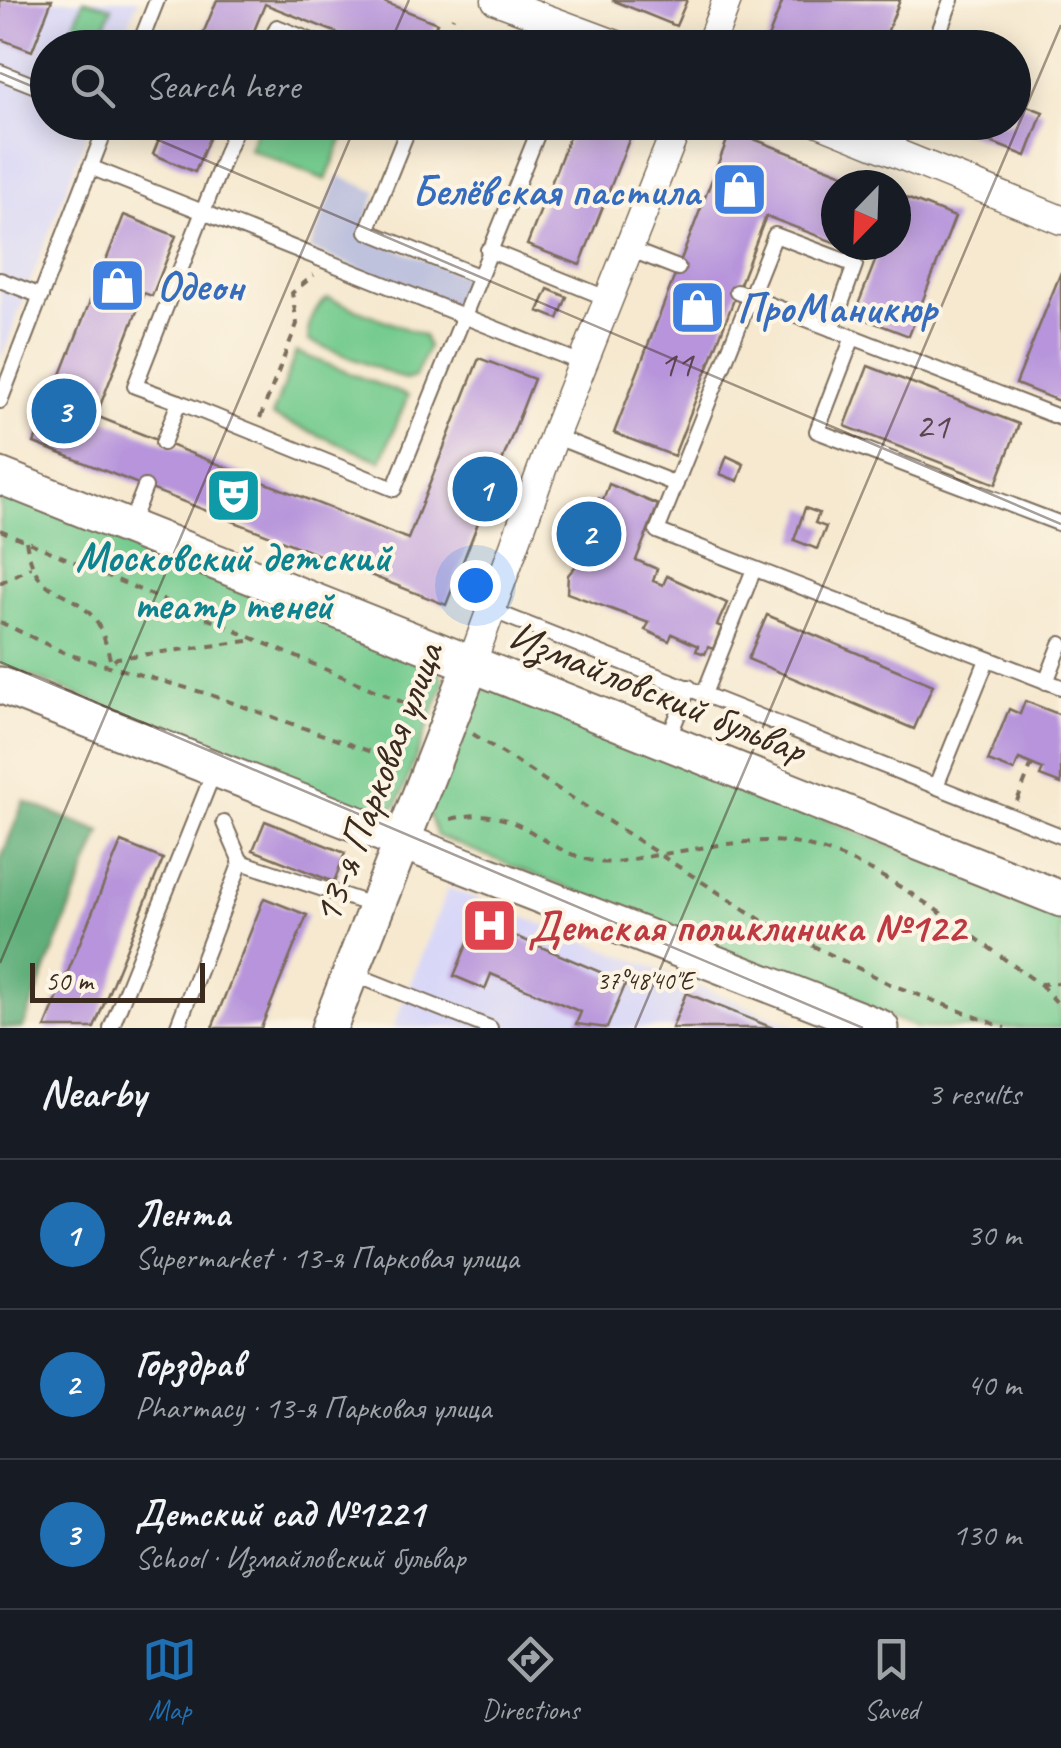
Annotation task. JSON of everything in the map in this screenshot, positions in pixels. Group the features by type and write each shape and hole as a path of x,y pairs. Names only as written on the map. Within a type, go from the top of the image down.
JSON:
{"street":[{"path":"496,0 577,30"},
{"path":"716,30 727,0"},
{"name":"13-я Парковая улица","path":"330,1028 471,665 554,436 672,140"},
{"path":"864,140 1061,220"},
{"name":"Измайловский бульвар","path":"0,476 1061,899"},
{"path":"0,685 882,1028"}],"lane":[{"path":"145,30 157,0"},
{"path":"939,30 950,0"},
{"path":"0,72 30,84"},
{"path":"0,402 101,140"},
{"path":"231,140 135,386 394,489 535,140"},
{"path":"404,140 366,231 478,276"},
{"path":"894,152 898,140"},
{"path":"90,167 584,364"},
{"path":"832,329 855,265 775,235 744,295 657,530 1054,685 1061,644"},
{"path":"629,248 678,268"},
{"path":"488,250 610,299"},
{"path":"0,280 40,296"},
{"path":"744,295 1061,418"},
{"path":"852,337 818,432 1061,524"},
{"path":"163,442 179,402"},
{"path":"554,436 676,484"},
{"path":"129,528 145,487"},
{"path":"704,694 754,569"},
{"path":"491,610 1061,836"},
{"path":"936,786 987,660"},
{"path":"667,742 688,687"},
{"path":"111,1028 215,769"},
{"path":"177,1028 240,862 224,823"},
{"path":"240,862 376,906"},
{"path":"351,973 490,1028"}],"path":[{"path":"448,30 453,17"},
{"path":"254,433 297,324 292,293 329,262"},
{"path":"0,530 414,708"},
{"path":"26,541 30,567 43,585 94,618 110,663"},
{"path":"0,583 30,567"},
{"path":"0,622 67,654 110,663 394,760"},
{"path":"110,663 118,658 260,639"},
{"path":"482,739 762,920 890,984 1006,1028"},
{"path":"1011,816 1032,764"},
{"path":"451,819 492,813 515,820 576,857 604,863 768,841 830,850 891,884 1040,984 1061,1007"},
{"path":"1040,984 1061,983"}],"shaded area":[{"path":"0,0 138,0 127,30 30,30 30,140 84,140 0,361"},
{"path":"339,176 377,192 360,234 471,279 459,309 310,249"},
{"name":"Детская поликлиника №122","path":"448,888 644,964 800,1028 393,1028"}],"green space":[{"path":"84,0 112,7 103,30 72,30"},
{"path":"252,140 342,140 326,180 249,149"},
{"path":"328,298 424,336 428,347 415,377 406,380 309,341 313,316"},
{"path":"296,352 408,396 381,461 272,416"},
{"path":"0,490 437,662 444,684 398,804 379,815 0,664"},
{"path":"494,688 1061,913 1061,1028 917,1028 437,836 428,812 474,700 482,691"},
{"path":"24,801 101,832 23,1028 0,1028 0,861"}],"building":[{"path":"0,0 52,0 40,30 30,30 30,50 0,39"},
{"path":"217,0 379,0 437,23 434,30 330,30 265,4 254,30 204,30"},
{"path":"612,0 687,0 676,26"},
{"path":"783,0 900,0 888,30 771,30"},
{"path":"1031,107 1043,112 1026,156 986,140 1031,140"},
{"path":"159,140 208,140 195,172 153,154"},
{"path":"568,140 629,140 580,265 527,245"},
{"path":"727,140 756,140 833,170 821,170 821,237 766,216 674,456 614,433"},
{"path":"911,200 955,217 909,336 854,315 876,260 911,260"},
{"path":"124,215 176,236 152,296 144,293 96,416 408,539 479,358 534,379 446,605 34,443"},
{"path":"1061,272 1061,402 1016,384"},
{"path":"548,289 567,297 558,319 538,311"},
{"path":"868,366 1019,424 996,484 845,426"},
{"path":"727,456 744,464 738,481 720,474"},
{"path":"609,484 658,505 636,560 657,569 653,581 663,585 667,576 727,603 717,625 722,627 713,649 708,647 705,654 696,651 698,646 672,634 669,641 645,630 649,623 567,593 568,575 581,560 573,557 598,498 603,500"},
{"path":"805,508 819,513 815,523 826,527 817,549 794,540"},
{"path":"767,615 933,685 914,729 748,659"},
{"path":"1025,701 1061,715 1061,784 1040,776 1043,769 1019,759 1014,771 988,761 1009,709 1020,714"},
{"path":"265,821 345,853 334,882 253,850"},
{"path":"121,842 163,859 94,1028 45,1028"},
{"path":"264,898 307,915 261,1028 212,1028"},
{"name":"Детская поликлиника №122","path":"477,920 626,983 607,1028 576,1024 581,1012 491,974 485,989 454,976"},
{"path":"686,993 773,1028 672,1028"}],"place":[{"name":"Белёвская пастила","path":"739,190"},
{"name":"Одеон","path":"118,285"},
{"name":"ПроМаникюр","path":"698,307"},
{"name":"Детский сад №1221","path":"64,411"},
{"name":"Лента","path":"485,489"},
{"name":"Московский детский театр теней","path":"233,496"},
{"name":"Горздрав","path":"589,534"},
{"name":"Детская поликлиника №122","path":"489,926"}]}
